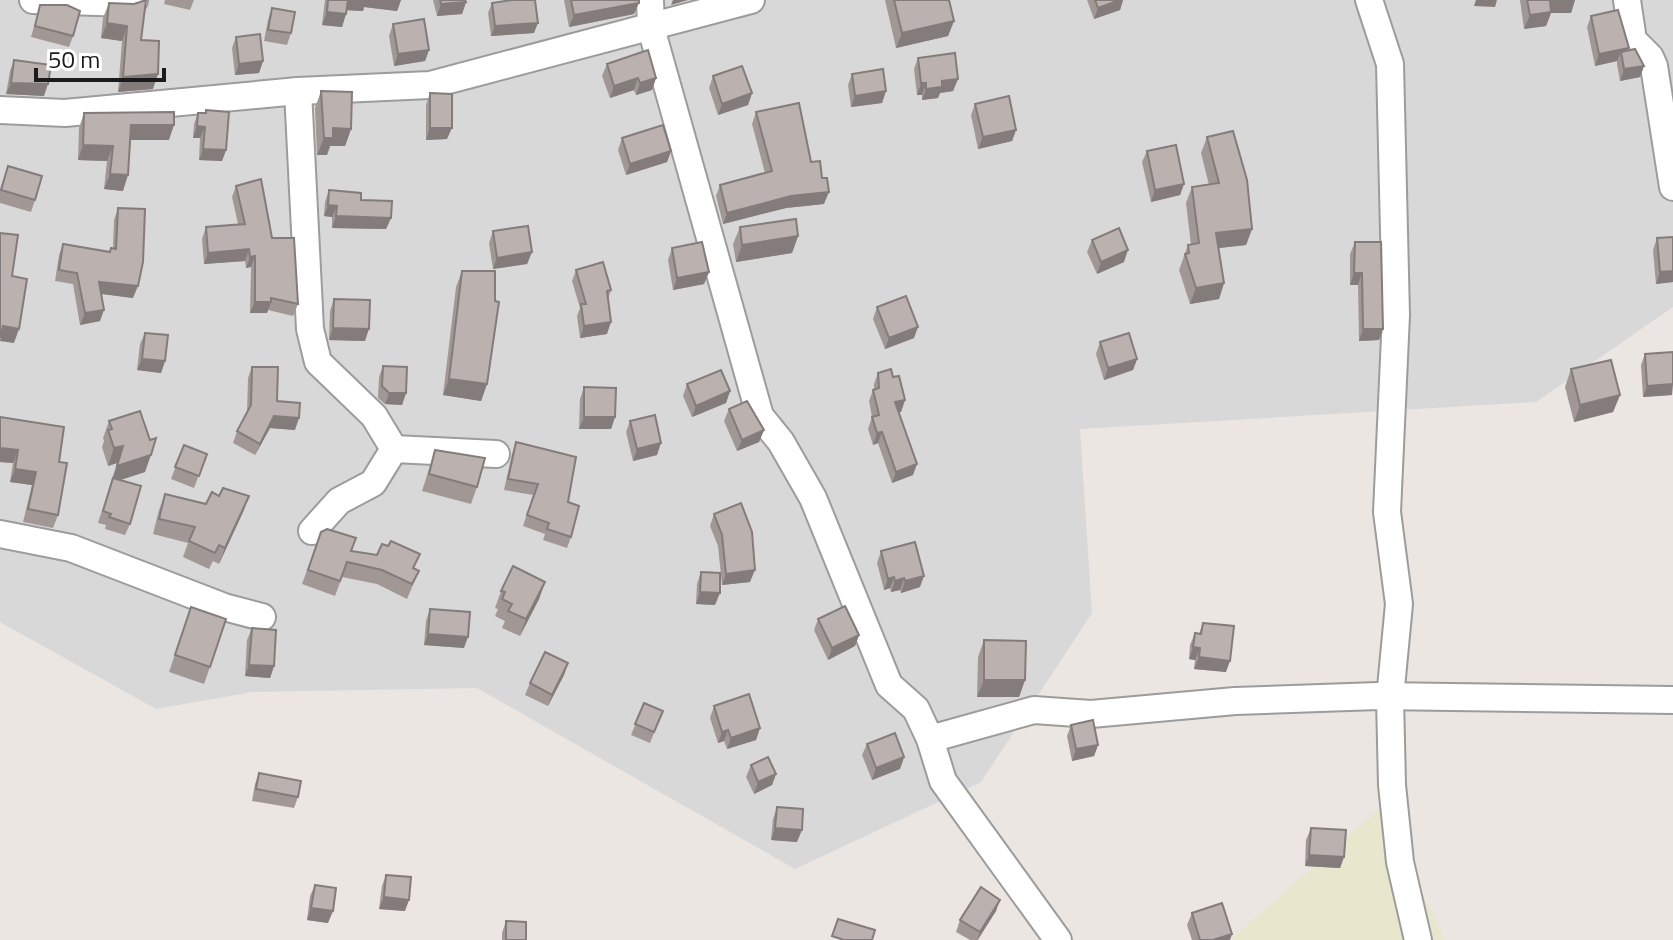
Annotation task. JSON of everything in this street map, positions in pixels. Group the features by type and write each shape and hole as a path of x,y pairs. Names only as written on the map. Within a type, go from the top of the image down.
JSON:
{"street":[{"path":"33,0 129,3 134,0"},
{"path":"650,0 651,28 760,416 781,442 813,498 889,685 916,709 930,739 943,781 1058,940"},
{"path":"0,110 65,113 298,91 430,85 751,0"},
{"path":"1369,0 1390,64 1396,315 1387,512 1399,604 1390,698 1392,785 1400,862 1418,940"},
{"path":"1627,0 1633,40 1650,57 1654,66 1673,187"},
{"path":"298,91 310,329 318,362 374,416 394,449"},
{"path":"394,449 496,454"},
{"path":"312,531 339,501 373,483 394,449"},
{"path":"0,534 71,548 224,607 262,617"},
{"path":"930,739 1034,710 1091,714 1288,698 1673,700"}],"shaded area":[{"path":"0,0 1673,0 1673,307 1536,402 1080,429 1092,613 981,782 795,869 477,688 253,692 156,709 0,622"},
{"path":"1380,808 1445,940 1230,940"}],"building":[{"path":"146,0 141,40 159,41 158,74 123,77 127,26 107,23 109,3 134,4"},
{"path":"328,0 348,0 346,14 327,12"},
{"path":"440,0 465,0 466,2 441,4"},
{"path":"535,0 538,23 495,26 492,3"},
{"path":"571,0 639,0 639,3 574,15"},
{"path":"894,0 949,0 954,21 902,33"},
{"path":"1095,0 1120,0 1098,8"},
{"path":"1527,0 1550,0 1551,12 1530,15"},
{"path":"40,5 67,5 80,11 73,36 35,26"},
{"path":"272,8 295,12 291,33 268,30"},
{"path":"1618,10 1629,48 1599,54 1591,16"},
{"path":"424,19 429,50 398,54 393,24"},
{"path":"260,34 263,61 239,64 236,37"},
{"path":"1635,49 1644,66 1624,69 1621,52"},
{"path":"648,50 656,78 640,83 638,78 614,86 607,64"},
{"path":"955,53 958,79 942,81 942,87 926,89 926,83 921,83 918,58"},
{"path":"14,60 51,65 48,84 11,83"},
{"path":"742,66 752,93 722,104 713,76"},
{"path":"883,69 886,91 855,96 852,74"},
{"path":"321,91 352,92 351,129 333,128 333,138 324,138"},
{"path":"430,93 452,94 452,128 430,128"},
{"path":"1009,96 1016,130 983,137 975,104"},
{"path":"799,103 811,162 820,161 822,178 827,178 829,192 791,196 727,213 720,185 772,171 756,112"},
{"path":"206,110 229,112 226,150 203,149 205,127 197,126 198,113 206,113"},
{"path":"174,112 174,125 131,125 128,175 110,174 113,146 83,145 84,113"},
{"path":"663,125 671,151 630,164 622,138"},
{"path":"1233,131 1247,180 1252,229 1216,233 1224,283 1196,288 1185,254 1189,253 1188,245 1199,243 1192,187 1219,183 1207,137"},
{"path":"1176,145 1184,184 1155,190 1147,151"},
{"path":"8,166 42,176 35,200 1,190"},
{"path":"261,179 272,238 294,238 298,304 271,298 271,302 255,302 255,256 250,257 249,249 208,253 206,227 245,224 236,186"},
{"path":"329,190 361,193 361,200 392,201 391,218 336,216 337,206 328,205"},
{"path":"118,208 145,209 143,262 138,286 99,282 104,310 85,313 77,273 59,270 63,244 110,252 111,248 116,249"},
{"path":"796,219 798,236 742,245 740,227"},
{"path":"528,226 532,252 497,258 493,231"},
{"path":"1119,228 1128,250 1101,262 1092,240"},
{"path":"0,233 18,235 12,276 27,279 19,329 3,326 1,337 0,337"},
{"path":"1673,237 1673,271 1660,272 1657,238"},
{"path":"702,242 709,272 677,278 672,248"},
{"path":"1355,242 1381,242 1383,329 1363,329 1362,273 1354,273"},
{"path":"603,262 611,290 607,291 611,322 584,326 581,304 586,304 576,270"},
{"path":"462,271 495,271 495,301 499,302 487,384 449,379"},
{"path":"906,296 918,327 889,338 877,307"},
{"path":"334,299 370,300 369,329 333,328"},
{"path":"145,333 168,335 165,361 142,359"},
{"path":"1129,333 1137,359 1108,368 1100,342"},
{"path":"1673,352 1673,384 1647,386 1645,354"},
{"path":"1611,360 1620,395 1580,405 1571,369"},
{"path":"383,366 407,367 406,393 389,393 382,386"},
{"path":"252,367 278,367 277,401 300,403 299,418 274,416 260,444 237,431 251,405"},
{"path":"891,369 893,377 899,376 905,400 895,402 917,464 896,472 882,432 877,433 872,417 879,415 873,390 879,388 878,373"},
{"path":"721,370 730,391 696,406 687,384"},
{"path":"584,387 616,388 615,417 584,417"},
{"path":"747,401 764,430 742,440 729,409"},
{"path":"140,411 150,440 156,438 151,455 117,466 123,446 114,448 108,430 112,429 109,421"},
{"path":"655,415 661,443 637,449 630,421"},
{"path":"0,417 64,427 59,462 67,463 58,515 28,509 36,472 15,469 18,450 0,448"},
{"path":"516,442 576,457 568,502 579,506 571,537 547,529 549,523 527,515 538,484 508,479"},
{"path":"184,445 207,454 199,476 175,467"},
{"path":"435,450 485,458 477,487 429,474"},
{"path":"113,478 141,486 130,524 109,517 111,514 103,511"},
{"path":"223,488 249,496 225,548 219,545 215,553 189,541 195,527 159,519 165,494 206,504 212,492 219,496"},
{"path":"741,503 752,532 755,570 726,574 722,535 714,514"},
{"path":"327,529 356,538 351,551 377,555 382,544 388,546 391,541 420,554 413,568 419,571 412,584 382,570 347,562 340,581 308,570 321,532"},
{"path":"915,542 924,576 905,581 904,578 895,581 894,577 888,579 881,551"},
{"path":"513,566 545,582 526,619 508,611 512,604 502,599 505,592 501,591"},
{"path":"701,572 720,573 720,593 700,592"},
{"path":"845,606 859,635 832,648 818,619"},
{"path":"191,607 226,619 210,667 175,655"},
{"path":"430,609 470,612 468,637 428,634"},
{"path":"1203,623 1234,626 1230,661 1199,657 1200,648 1193,647 1195,633 1201,634"},
{"path":"252,628 276,630 274,666 249,665"},
{"path":"984,640 1026,641 1025,680 984,680"},
{"path":"545,652 568,663 552,695 530,683"},
{"path":"749,694 760,728 731,738 728,730 722,732 714,706"},
{"path":"644,703 663,711 654,732 635,724"},
{"path":"1093,720 1098,745 1076,749 1071,725"},
{"path":"895,733 904,757 876,768 867,744"},
{"path":"768,757 776,774 758,782 751,765"},
{"path":"259,773 301,781 298,797 256,789"},
{"path":"777,807 803,809 802,830 775,828"},
{"path":"1311,828 1346,830 1344,857 1309,855"},
{"path":"386,875 411,877 409,900 384,897"},
{"path":"315,885 336,888 333,911 311,908"},
{"path":"981,887 1000,900 980,932 960,920"},
{"path":"1222,903 1232,934 1200,940 1192,913"},
{"path":"838,919 875,930 872,940 844,940 832,936"},
{"path":"506,921 526,922 526,940 506,940"}]}
